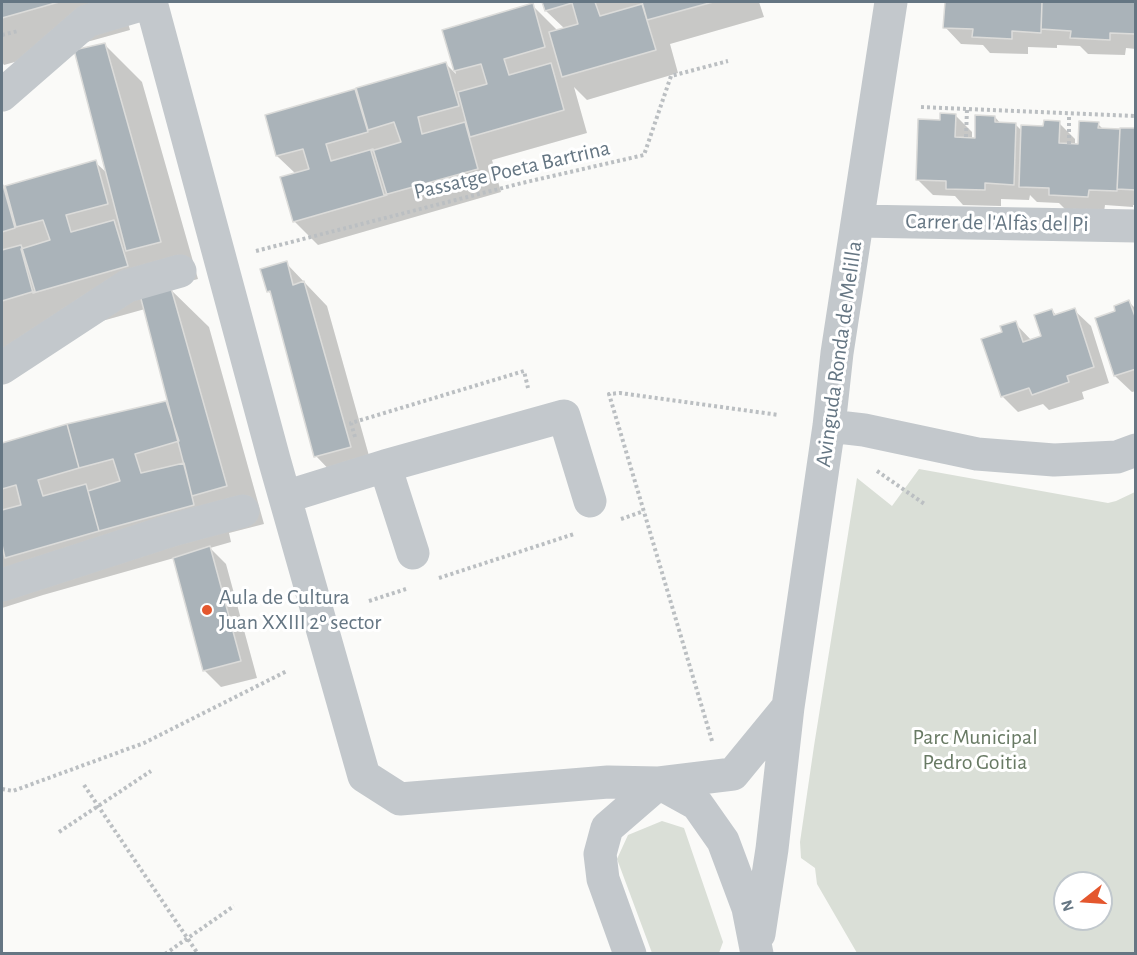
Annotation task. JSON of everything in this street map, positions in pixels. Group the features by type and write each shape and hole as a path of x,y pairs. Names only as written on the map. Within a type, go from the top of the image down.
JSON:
{"street":[{"path":"2,95 87,21 151,2 274,459 364,776 400,799 608,782 659,783 733,774 788,707"},
{"name":"Avinguda Ronda de Melilla","path":"757,952 772,849 788,707 829,426 837,352 891,2"},
{"name":"Carrer de l'Alfàs del Pi","path":"858,221 1136,226"},
{"path":"2,368 127,286 180,271"},
{"path":"285,497 385,466 564,416 600,512"},
{"path":"829,426 864,430 977,454 1054,460 1117,457 1136,450"},
{"path":"385,466 413,553"},
{"path":"2,585 172,530 243,511"},
{"path":"659,783 697,804 723,841 748,908 757,952"},
{"path":"630,954 603,879 600,854 607,828 659,783"}],"path":[{"name":"Passatge Poeta Bartrina","path":"250,253 522,183 644,155 671,76 728,61"},
{"path":"921,107 1136,116"},
{"path":"966,137 967,109"},
{"path":"1069,144 1070,114"},
{"path":"357,441 351,423 524,371 530,394"},
{"path":"712,742 609,394 620,393 779,415"},
{"path":"875,470 926,505"},
{"path":"600,512 644,511"},
{"path":"432,580 578,533"},
{"path":"369,601 410,588"},
{"path":"2,789 13,791 144,743 287,671"},
{"path":"59,832 151,771"},
{"path":"84,785 198,954"},
{"path":"165,954 234,906"}],"green space":[{"name":"Parc Municipal Pedro Goitia","path":"919,469 1108,503 1135,492 1135,953 857,953 817,884 815,868 801,858 800,842 814,746 857,478 892,506"},
{"path":"662,821 684,828 723,942 719,953 652,953 617,859 628,835"}],"building":[{"path":"2,2 59,2 2,18"},
{"path":"542,2 595,2 600,16 642,4 656,50 562,77 549,32 578,24 572,3 545,11"},
{"path":"642,2 713,2 647,20"},
{"path":"945,2 1042,2 1041,33 1012,31 1012,39 972,37 973,29 943,28"},
{"path":"1042,2 1136,2 1136,34 1110,33 1110,40 1070,38 1071,31 1041,29"},
{"path":"533,3 545,47 504,59 509,75 551,63 564,110 470,137 458,92 487,84 481,64 454,71 442,30"},
{"path":"105,43 161,242 126,251 74,50"},
{"path":"446,62 459,106 418,117 422,134 465,122 478,169 384,195 371,151 401,142 394,122 368,130 356,88"},
{"path":"355,89 368,132 326,144 331,161 373,149 387,195 293,222 280,177 309,169 303,149 276,156 265,115"},
{"path":"940,113 956,114 955,137 975,138 975,115 995,116 995,122 1016,123 1014,185 985,183 985,190 946,189 946,181 916,180 918,119 940,120"},
{"path":"1044,120 1060,121 1059,143 1078,144 1079,121 1099,122 1098,128 1120,129 1117,191 1089,190 1088,197 1049,195 1049,188 1019,187 1021,125 1043,126"},
{"path":"1120,128 1136,128 1136,190 1117,189"},
{"path":"96,160 108,204 66,215 71,232 114,220 128,266 33,293 21,249 50,240 43,220 16,227 5,186"},
{"path":"2,185 15,228 2,232"},
{"path":"21,245 35,291 2,301 2,250"},
{"path":"287,261 293,285 304,281 351,447 314,457 270,291 267,292 260,269"},
{"path":"171,288 227,486 192,496 140,295"},
{"path":"1129,300 1136,319 1136,369 1114,376 1095,318 1115,311 1114,306"},
{"path":"1075,308 1094,367 1067,376 1069,382 1032,395 1029,388 1001,397 981,339 1002,332 1000,326 1016,321 1023,342 1041,336 1034,315 1052,309 1054,315"},
{"path":"166,401 179,441 135,454 141,473 184,463 194,505 99,531 88,491 120,481 113,459 79,468 67,424"},
{"path":"67,424 79,468 38,480 43,496 86,484 99,531 5,558 2,545 2,510 21,505 16,485 2,489 2,443"},
{"name":"Aula de Cultura Juan XXIII 2º sector","path":"210,546 241,661 203,671 173,558"}],"place":[{"name":"Aula de Cultura Juan XXIII 2º sector","path":"207,610"}]}
